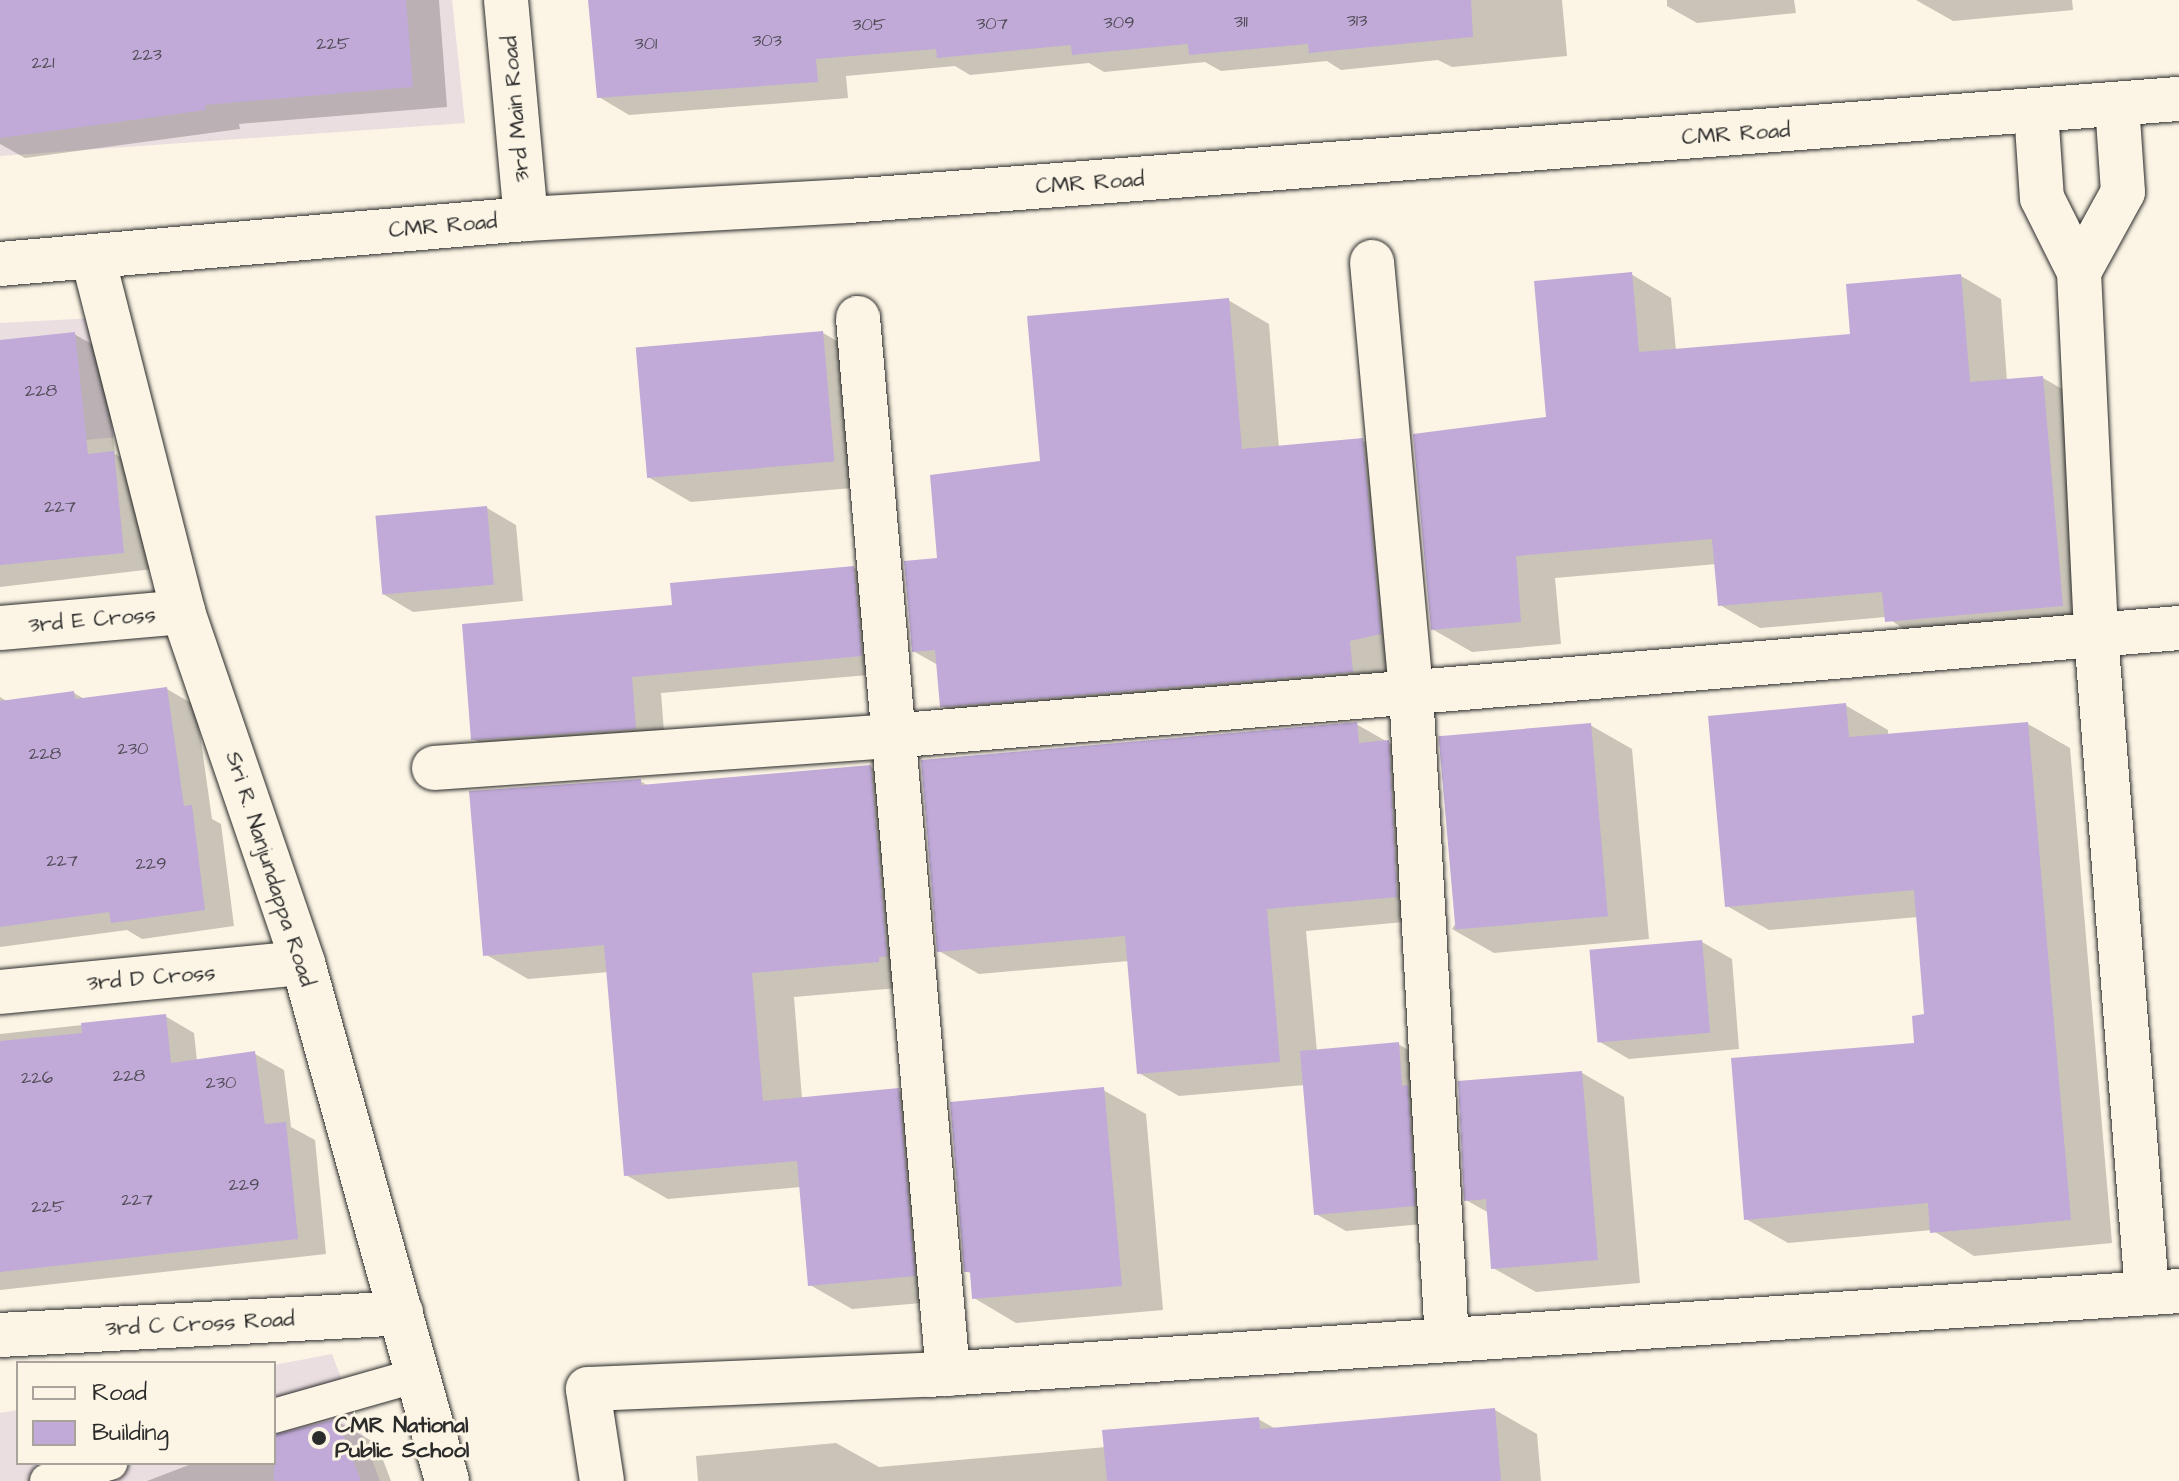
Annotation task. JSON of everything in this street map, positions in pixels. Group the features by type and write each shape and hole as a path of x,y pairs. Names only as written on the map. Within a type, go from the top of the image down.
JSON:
{"street":[{"name":"3rd Main Road","path":"506,0 526,219"},
{"name":"CMR Road","path":"0,264 526,219 849,201 2179,99"},
{"path":"2079,272 2123,192 2117,105"},
{"path":"602,1481 588,1389 948,1374 2163,1292 2096,634 2079,272 2042,198 2036,111"},
{"name":"Sri R. Nanjundappa Road","path":"93,258 183,612 303,963 447,1481"},
{"path":"1372,262 1411,691 1447,1340"},
{"path":"858,318 890,736 948,1374"},
{"name":"3rd E Cross","path":"0,628 183,612"},
{"path":"434,768 890,736 2179,628"},
{"name":"3rd D Cross","path":"0,992 303,963"},
{"name":"3rd C Cross Road","path":"0,1335 401,1313"}],"lane":[{"path":"276,1415 418,1375"},
{"path":"47,1481 103,1465"}],"shaded area":[{"path":"0,0 452,0 465,123 0,156"},
{"path":"94,318 120,437 0,447 0,323"},
{"name":"CMR National Public School","path":"332,1354 380,1481 0,1481 0,1413 16,1410 16,1465 276,1465 276,1365"}],"building":[{"path":"0,0 406,0 413,87 205,105 206,110 0,138"},
{"path":"588,0 1471,0 1473,37 1309,53 1308,44 1189,55 1188,44 1072,55 1071,45 937,58 936,49 816,59 818,82 597,98"},
{"path":"1632,272 1639,352 1850,334 1846,284 1961,274 1970,382 2043,376 2063,606 1885,622 1882,592 1718,606 1712,539 1516,556 1521,622 1431,630 1413,434 1546,417 1534,281"},
{"path":"1229,298 1242,449 1363,438 1381,634 1350,641 1353,672 940,707 935,650 912,652 904,561 937,558 930,475 1040,461 1027,316"},
{"path":"823,331 834,462 647,478 636,347"},
{"path":"75,332 88,454 114,451 124,553 0,565 0,340"},
{"path":"487,506 494,585 382,594 375,516"},
{"path":"854,566 862,656 632,677 636,729 471,740 462,624 672,605 670,583"},
{"path":"167,687 184,806 192,805 205,910 111,923 109,912 0,927 0,701 74,691 75,699"},
{"path":"1846,703 1849,737 2028,722 2071,1220 1930,1233 1928,1203 1744,1220 1731,1058 1914,1043 1912,1016 1924,1014 1914,890 1725,907 1708,716"},
{"path":"1357,722 1359,743 1389,740 1397,897 1267,909 1280,1062 1137,1074 1125,936 937,952 921,760"},
{"path":"1591,723 1608,916 1455,930 1439,736"},
{"path":"871,765 887,956 879,957 879,962 752,973 763,1101 899,1088 915,1276 808,1286 797,1161 624,1176 604,945 483,956 469,791 641,779 641,785"},
{"path":"1702,940 1710,1033 1598,1042 1589,950"},
{"path":"166,1014 171,1063 255,1051 265,1124 286,1122 298,1239 0,1272 0,1041 82,1033 81,1023"},
{"path":"1399,1042 1402,1086 1408,1085 1415,1206 1314,1215 1300,1051"},
{"path":"1582,1071 1598,1260 1491,1269 1486,1199 1464,1201 1458,1081"},
{"path":"1104,1087 1122,1286 972,1299 970,1272 964,1272 950,1102"},
{"path":"1495,1408 1501,1481 1107,1481 1102,1430 1259,1417 1260,1429"},
{"path":"337,1419 361,1481 274,1481 276,1434"}],"place":[{"name":"CMR National Public School","path":"319,1438"}]}
